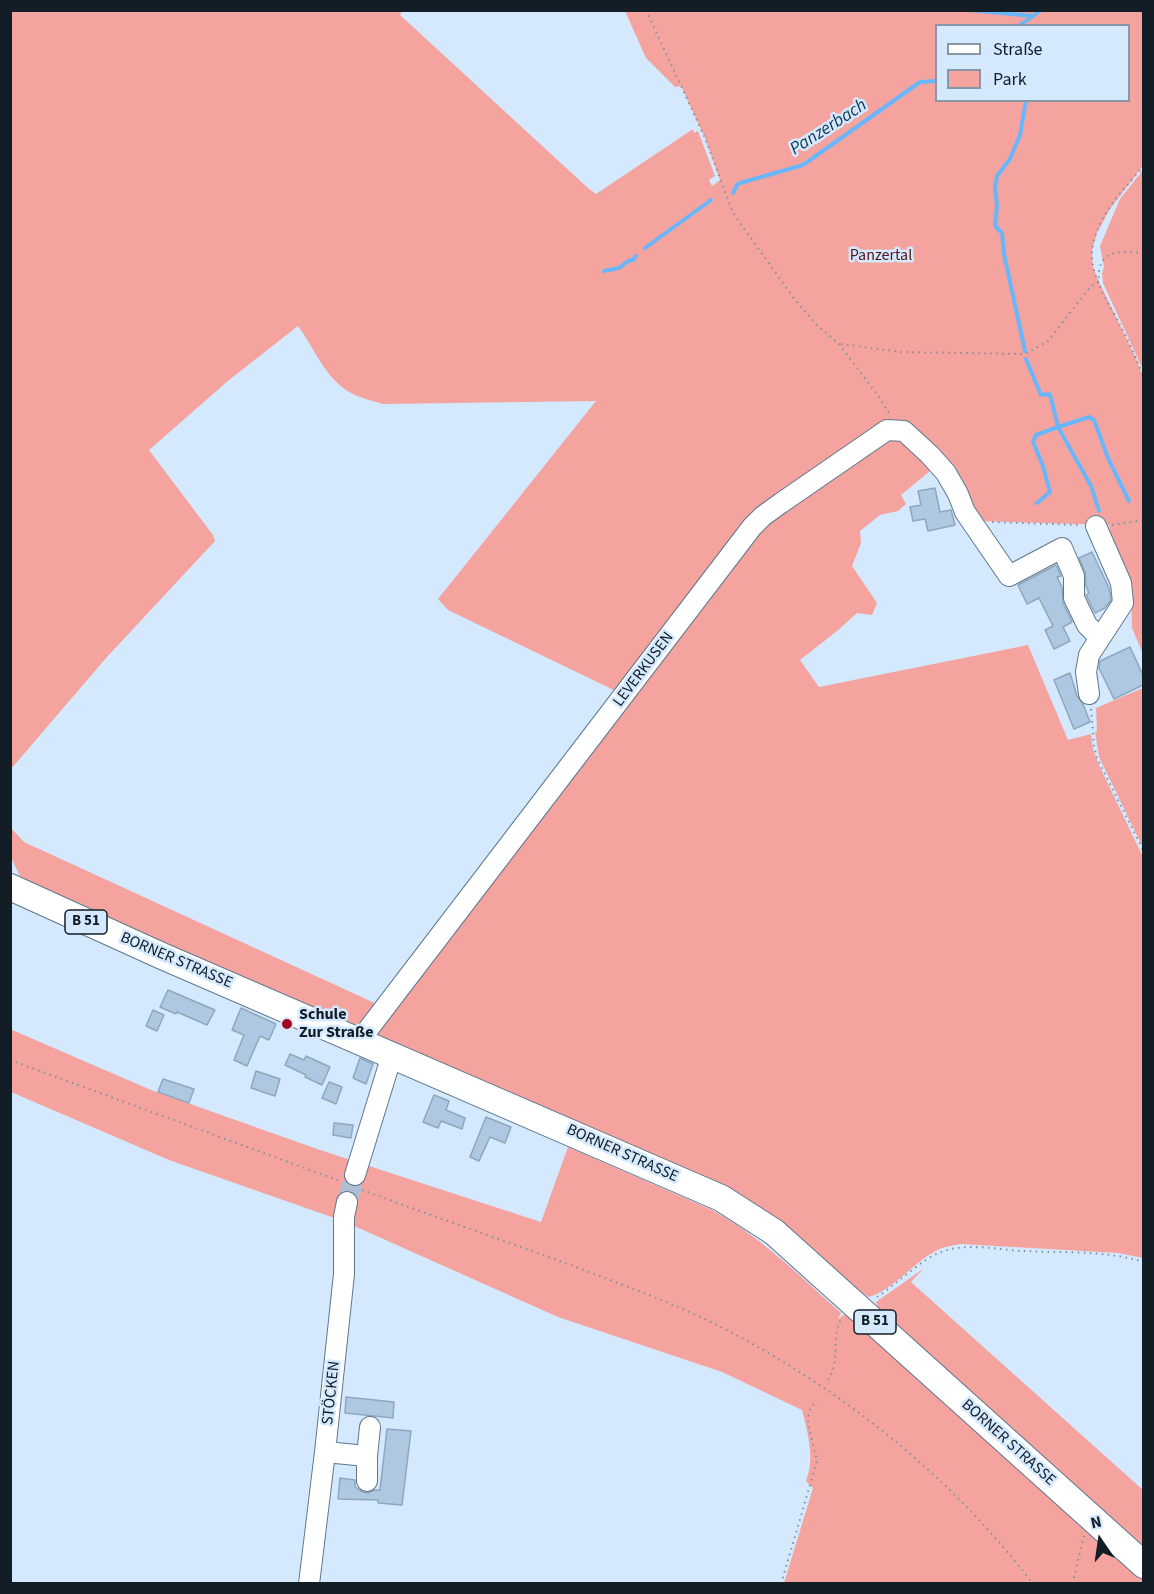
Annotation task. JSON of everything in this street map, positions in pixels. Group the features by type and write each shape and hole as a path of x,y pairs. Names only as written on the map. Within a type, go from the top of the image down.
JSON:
{"main road":[{"name":"BORNER STRASSE","path":"10,887 721,1198 774,1232 1143,1565"}],"street":[{"name":"LEVERKUSEN","path":"360,1040 763,516 887,430 904,431 946,473 965,512 1009,576 1062,548 1074,576 1074,598 1087,625 1100,638"},
{"path":"1089,694 1086,672 1089,655 1124,603 1120,583 1096,526"},
{"name":"STÖCKEN","path":"309,1584 344,1274 344,1217 351,1187 392,1055"},
{"path":"367,1481 370,1427"},
{"path":"325,1452 367,1456"}],"path":[{"path":"646,10 705,138 733,213 795,300 817,325 839,344 879,397"},
{"path":"1143,166 1115,200 1097,233 1092,251 1093,267 1099,282 1143,378"},
{"path":"1099,282 1098,269 1110,254 1116,252 1143,253"},
{"path":"839,344 901,352 1024,354 1048,341 1091,286 1099,282"},
{"path":"965,512 979,521 1096,526 1143,520"},
{"path":"1089,694 1097,758 1143,852"},
{"path":"10,1060 351,1187 646,1293 722,1328 792,1367 849,1404 913,1455 970,1509 1033,1584"},
{"path":"828,1380 835,1364 836,1329 856,1305 941,1252 960,1248 987,1248 1113,1255 1143,1262"},
{"path":"782,1584 817,1461 808,1424 809,1412 816,1400"},
{"path":"1075,1584 1074,1578 1084,1535 1096,1522"}],"green space":[{"name":"Panzertal","path":"11,11 402,11 400,15 596,194 693,129 694,133 698,131 715,176 709,180 712,186 720,180 705,138 681,86 675,87 646,58 625,11 1143,11 1143,166 1110,209 1097,233 1092,251 1093,267 1099,282 1138,362 1143,378 1143,654 1132,628 1131,590 1113,547 1109,525 979,521 914,428 901,420 880,428 895,435 936,466 901,495 906,504 898,511 880,515 860,531 861,543 852,566 877,603 872,615 857,613 800,660 819,687 1028,645 1068,740 1091,734 1093,749 1099,765 1143,857 1143,1258 1118,1253 961,1244 942,1248 932,1253 888,1287 869,1297 834,1275 808,1251 383,1041 377,1031 622,694 448,610 438,599 596,401 383,404 355,395 336,382 322,365 298,326 229,380 149,450 213,535 215,541 106,658 11,769"},
{"path":"1143,170 1143,370 1103,283 1104,267 1100,246 1120,199"},
{"path":"1143,688 1143,848 1099,757 1095,732 1097,731 1096,708"},
{"path":"10,827 24,842 379,1005 359,1028 22,881 11,857"},
{"path":"10,1029 151,1090 320,1150 541,1222 568,1147 710,1209 745,1231 778,1257 841,1313 838,1319 847,1313 1143,1577 1143,1583 784,1583 813,1488 806,1481 810,1455 802,1410 722,1372 558,1317 343,1221 169,1160 11,1092"},
{"path":"923,1269 911,1282 1143,1490 1143,1553 879,1310 876,1302"}],"building":[{"path":"935,488 940,512 951,510 955,525 928,531 925,519 913,521 910,507 921,505 918,491"},
{"path":"1092,552 1109,588 1111,600 1105,608 1095,613 1086,595 1089,593 1085,572 1079,558"},
{"path":"1056,565 1061,576 1057,577 1062,587 1063,603 1072,622 1063,627 1070,641 1054,649 1045,630 1053,626 1039,598 1027,604 1018,585"},
{"path":"1130,647 1143,675 1143,685 1114,699 1099,668 1100,661"},
{"path":"1070,673 1077,696 1090,722 1074,729 1054,680"},
{"path":"168,990 215,1010 207,1025 160,1007"},
{"path":"241,1008 276,1024 269,1040 260,1036 247,1066 234,1060 244,1035 232,1030"},
{"path":"153,1010 164,1015 157,1031 146,1026"},
{"path":"290,1054 304,1060 306,1056 330,1067 322,1085 285,1065"},
{"path":"360,1058 373,1064 366,1084 353,1078"},
{"path":"256,1071 280,1079 275,1096 251,1088"},
{"path":"163,1079 194,1089 189,1103 158,1092"},
{"path":"329,1082 342,1087 336,1104 322,1098"},
{"path":"434,1095 449,1101 446,1110 465,1118 462,1129 441,1121 438,1128 423,1122"},
{"path":"486,1117 511,1127 505,1143 490,1137 479,1161 470,1157"},
{"path":"334,1123 353,1125 351,1138 333,1135"},
{"path":"346,1397 394,1402 393,1418 345,1413"},
{"path":"387,1429 411,1431 402,1505 378,1503 378,1500 338,1499 340,1478 355,1480 355,1487 362,1492 380,1490"}],"waterway":[{"path":"969,10 1033,16"},
{"name":"Panzerbach","path":"1022,24 1041,10"},
{"name":"Panzerbach","path":"733,193 740,183 803,165 920,82 935,81"},
{"path":"1025,351 1004,254 1002,233 995,226 997,206 995,188 997,176 1010,159 1020,135 1026,102"},
{"name":"Panzerbach","path":"645,248 711,200"},
{"name":"Panzerbach","path":"604,271 619,268 636,256"},
{"path":"1026,359 1041,395 1049,394 1051,398 1058,427 1089,417 1094,420 1108,458 1129,501"},
{"path":"1037,503 1050,492 1033,442 1036,435 1058,427 1091,486 1099,511"}],"tunnel":[{"path":"347,1202 355,1175"}],"place":[{"name":"Schule Zur Straße","path":"287,1024"}]}
